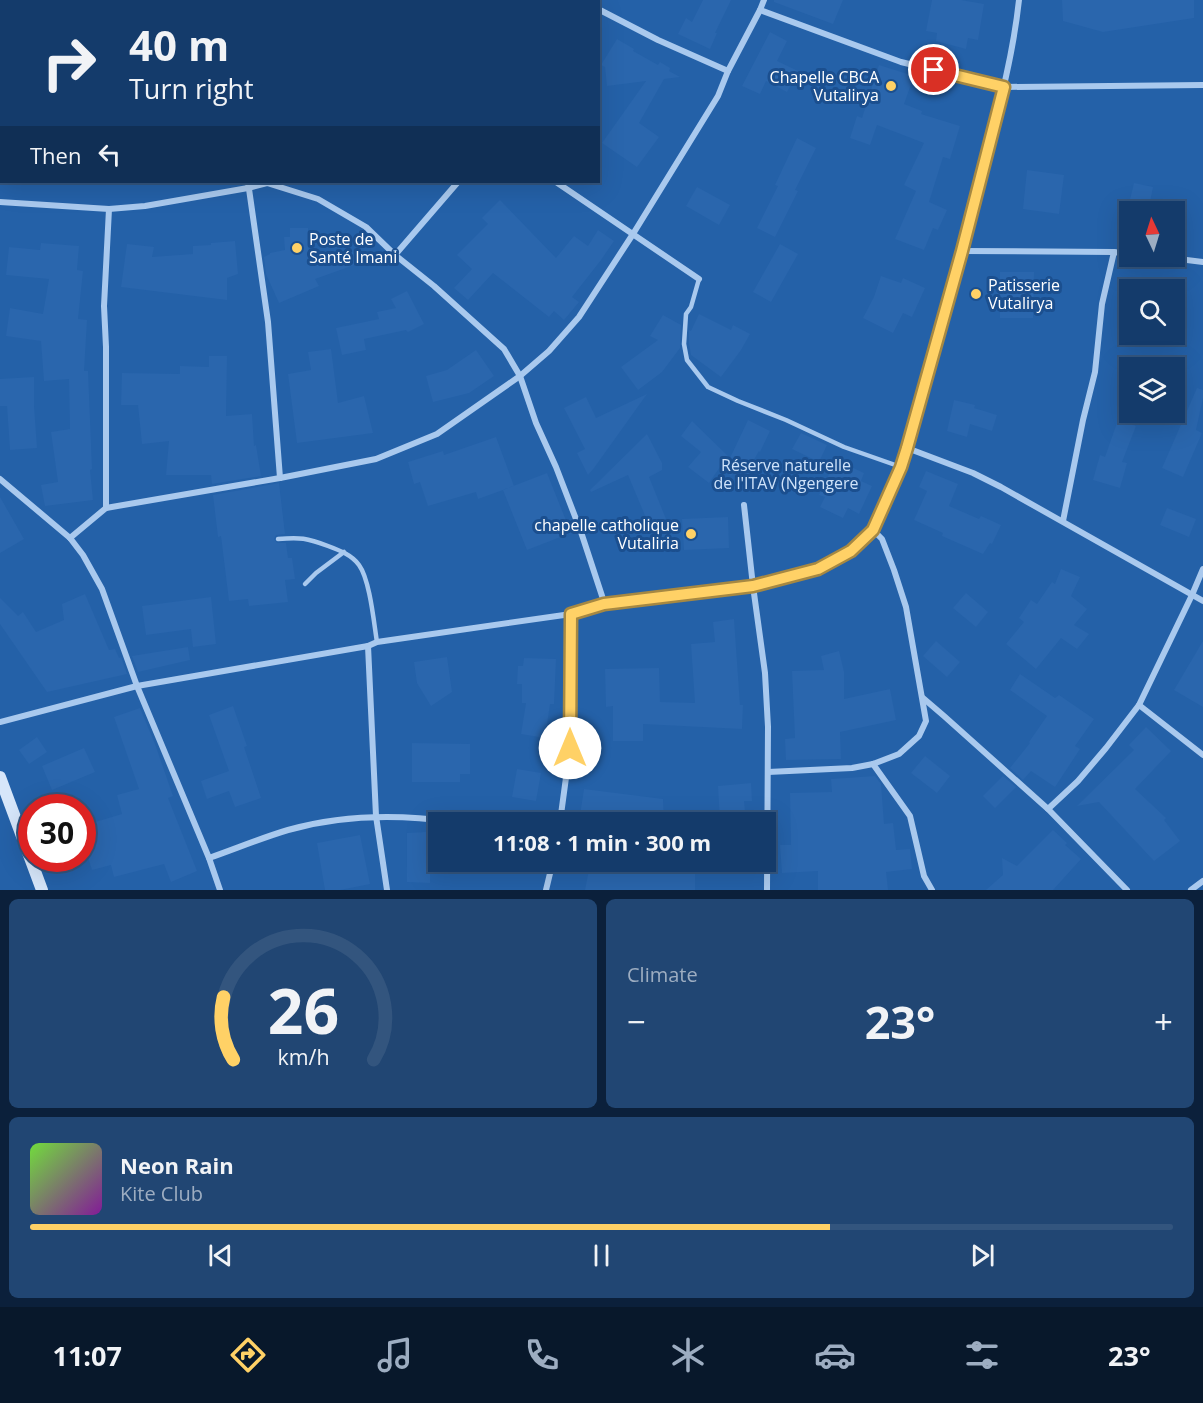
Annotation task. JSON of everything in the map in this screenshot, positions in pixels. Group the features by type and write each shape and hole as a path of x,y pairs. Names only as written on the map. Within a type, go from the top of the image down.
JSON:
{"street":[{"path":"70,538 106,508 376,459 436,434 520,376 549,351 579,317 633,234 718,96 764,0"},
{"path":"0,722 137,686 377,642 571,614 604,604 753,586 818,569 851,551 873,530 907,448 962,251 1004,87 1019,0"},
{"path":"600,10 658,40 728,71"},
{"path":"760,10 901,62 1004,87 1203,85"},
{"path":"0,201 109,209 145,206 267,183 318,199 366,227 504,349 520,376 536,423 556,467 604,604"},
{"path":"395,255 457,183"},
{"path":"556,183 699,279"},
{"path":"248,185 268,322 280,478"},
{"path":"106,508 104,306 109,209"},
{"path":"962,251 1119,253"},
{"path":"1063,521 1095,372 1102,304 1114,252"},
{"path":"1185,260 1203,262"},
{"path":"907,448 973,473 1063,521 1203,601"},
{"path":"0,479 70,538 83,555 102,589 137,686 209,858 220,890"},
{"path":"744,505 765,673 768,727 767,890"},
{"path":"768,772 852,768 873,764 899,754 919,736 926,721 906,606 882,539 873,530"},
{"path":"1047,809 1078,781 1139,705 1203,569"},
{"path":"561,812 570,748 571,614"},
{"path":"368,645 376,816 387,890"},
{"path":"923,698 1047,809 1127,890"},
{"path":"1139,705 1203,755"},
{"path":"873,764 910,816 924,876 932,890"},
{"path":"0,777 42,890"},
{"path":"209,858 287,830 332,820 376,816 428,818"},
{"path":"546,890 550,872"},
{"path":"1191,890 1203,881"}],"lane":[{"path":"699,279 691,307 686,314 684,344 687,360 708,387 844,447 901,467"},
{"path":"278,538 298,537 312,540 344,552 359,565 365,578 377,642"},
{"path":"305,584 344,552"}],"green space":[{"name":"Réserve naturelle de l'ITAV (Ngengere","path":"600,0 1203,0 1203,890 0,890 0,183 600,183"}],"building":[{"path":"703,0 731,0 710,49 678,34 686,18 692,22"},
{"path":"774,0 843,0 833,24 774,2"},
{"path":"932,0 961,0 984,4 978,40 968,38 966,49 936,41 937,33 926,31"},
{"path":"1062,0 1194,0 1194,18 1103,32 1063,21"},
{"path":"770,32 787,41 777,61 798,71 787,92 766,81 760,94 742,86"},
{"path":"617,39 658,65 660,62 670,68 669,71 680,77 664,79 639,123 659,137 637,167 602,143 646,81 607,86 605,67 601,65"},
{"path":"879,65 914,76 904,104 922,111 921,114 960,126 950,159 943,157 929,202 947,210 938,230 933,228 924,250 895,239 916,191 904,185 924,143 877,125 870,145 850,138 857,116 862,118"},
{"path":"797,138 816,148 775,237 757,228 778,186 775,185"},
{"path":"1027,170 1064,175 1059,214 1023,209"},
{"path":"1134,183 1153,187 1150,201 1130,201"},
{"path":"697,187 730,205 719,225 686,206"},
{"path":"500,200 556,258 574,236 588,246 598,230 614,241 572,297 579,302 564,320 554,311 549,317 493,273 468,300 454,288 472,269 457,255 488,224 482,218"},
{"path":"290,228 308,228 309,264 352,249 357,264 315,279 319,286 279,303 266,274 264,257 270,253 285,250 284,237 290,237"},
{"path":"235,241 238,274 227,278 227,300 121,287 127,244 154,247 152,257 193,254 193,246"},
{"path":"41,243 79,246 77,270 83,271 78,319 87,320 84,371 88,371 92,469 90,470 93,500 45,506 41,485 58,482 51,432 70,429 69,379 44,381 41,341 6,336 10,308 43,314 49,279 6,275 9,247 40,250"},
{"path":"780,244 798,254 771,302 753,292"},
{"path":"1000,272 1034,272 1033,318 1000,318"},
{"path":"881,276 901,283 903,278 925,288 912,317 903,313 893,333 863,318 874,297"},
{"path":"407,291 424,324 408,332 406,330 364,339 366,350 342,355 336,328 379,319 377,312 396,308 391,299"},
{"path":"699,314 731,330 733,325 750,334 721,377 691,355 689,330 691,331"},
{"path":"663,315 681,325 680,348 662,372 638,390 621,367 658,340 650,336"},
{"path":"331,349 338,403 364,396 373,433 297,443 288,374 311,370 308,352"},
{"path":"476,350 494,376 469,393 433,402 426,376 447,370"},
{"path":"209,356 227,356 226,416 252,414 254,446 256,445 261,476 212,484 211,475 166,475 169,441 142,444 138,405 121,405 122,373 180,374 180,366 209,367"},
{"path":"34,377 37,448 10,450 7,406 0,406 0,379"},
{"path":"1197,388 1203,390 1196,430 1202,433 1183,477 1162,468 1182,423 1185,423 1185,415"},
{"path":"647,394 588,475 577,453 585,449 564,408 586,397 596,418"},
{"path":"954,400 975,405 974,408 997,415 992,431 970,424 967,437 947,431"},
{"path":"748,420 770,431 745,475 736,470 731,476 720,467 709,483 688,467 701,452 681,436 692,421 730,458"},
{"path":"1118,420 1119,423 1136,426 1122,462 1127,463 1120,488 1093,480 1100,455 1105,457"},
{"path":"801,433 827,445 819,462 792,449"},
{"path":"647,434 662,463 662,470 649,477 666,519 649,525 628,475 591,492 590,490"},
{"path":"496,437 514,486 478,499 476,492 428,506 420,482 414,484 408,462 443,451 444,455"},
{"path":"836,460 864,473 861,481 872,486 859,514 848,508 843,518 820,507 825,497 819,495"},
{"path":"926,471 958,484 949,506 979,519 981,516 1001,525 992,544 990,543 983,554 942,536 943,533 914,520 927,491 919,487"},
{"path":"547,473 571,533 527,550 503,490"},
{"path":"279,483 285,534 276,535 274,539 277,543 286,543 288,558 292,558 295,579 285,580 288,602 249,606 248,599 229,601 213,495"},
{"path":"0,497 24,539 0,553"},
{"path":"1167,508 1196,519 1189,537 1160,525"},
{"path":"728,517 729,548 684,550 682,519"},
{"path":"1061,569 1080,577 1071,596 1087,609 1074,625 1089,634 1077,649 1061,638 1036,669 1006,644 1024,622 1019,618 1031,600 1037,604 1052,582 1055,584"},
{"path":"966,593 988,612 976,627 953,608"},
{"path":"85,594 109,650 115,649 119,658 121,657 127,674 47,692 0,624 0,598 18,616 23,612 36,632 64,620 62,604"},
{"path":"211,597 216,644 193,647 191,629 146,635 142,606"},
{"path":"734,619 740,705 743,705 742,729 643,724 643,741 613,741 613,706 606,707 605,669 659,668 660,702 695,703 691,644 715,642 713,622"},
{"path":"936,641 960,662 947,677 923,656"},
{"path":"1203,641 1203,707 1174,690"},
{"path":"188,647 190,660 138,672 132,656"},
{"path":"839,651 844,672 844,699 890,689 896,720 840,732 841,759 786,760 785,739 795,738 792,671 824,670 821,656"},
{"path":"447,657 452,692 431,706 417,683 414,662"},
{"path":"524,658 556,659 554,704 550,704 545,738 521,734 526,703 522,703 522,684 517,684 518,666 523,666"},
{"path":"1020,674 1055,698 1059,695 1094,719 1075,746 1080,749 1055,787 1031,771 1023,780 1010,768 1030,743 1047,716 1010,690"},
{"path":"233,706 261,798 235,807 229,791 207,799 201,781 229,771 209,715"},
{"path":"140,708 173,796 168,798 197,871 171,882 164,864 114,877 111,865 96,869 96,822 122,814 117,795 139,789 114,717"},
{"path":"1146,727 1171,751 1135,789 1166,818 1164,820 1180,841 1154,861 1099,802 1077,806 1134,750 1129,745"},
{"path":"37,737 47,752 29,764 19,750"},
{"path":"412,743 470,744 470,774 460,774 460,782 412,782"},
{"path":"84,748 95,772 52,790 42,766"},
{"path":"925,756 950,776 937,793 911,773"},
{"path":"517,769 541,773 536,801 512,797"},
{"path":"875,776 881,784 884,824 893,823 896,850 910,849 912,869 886,872 888,890 818,890 818,871 782,873 780,845 791,845 790,793 832,792 831,779"},
{"path":"1003,776 1016,787 995,808 983,796"},
{"path":"751,783 752,801 744,801 745,812 719,812 718,786"},
{"path":"584,789 663,799 664,812 581,812"},
{"path":"1053,830 1081,859 1053,890 986,890 1003,875 1002,858 1017,866"},
{"path":"427,832 430,883 407,882 407,833"},
{"path":"360,835 370,884 340,890 325,890 317,843"},
{"path":"589,872 695,874 695,890 585,890"}],"place":[{"name":"Chapelle CBCA Vutalirya","path":"891,86"},
{"name":"Poste de Santé Imani","path":"297,248"},
{"name":"Patisserie Vutalirya","path":"976,294"},
{"name":"chapelle catholique Vutaliria","path":"691,534"}],"route":[{"path":"570,748 571,614 604,604 753,586 818,569 851,551 873,530 907,448 962,251 1004,87 934,70"}]}
